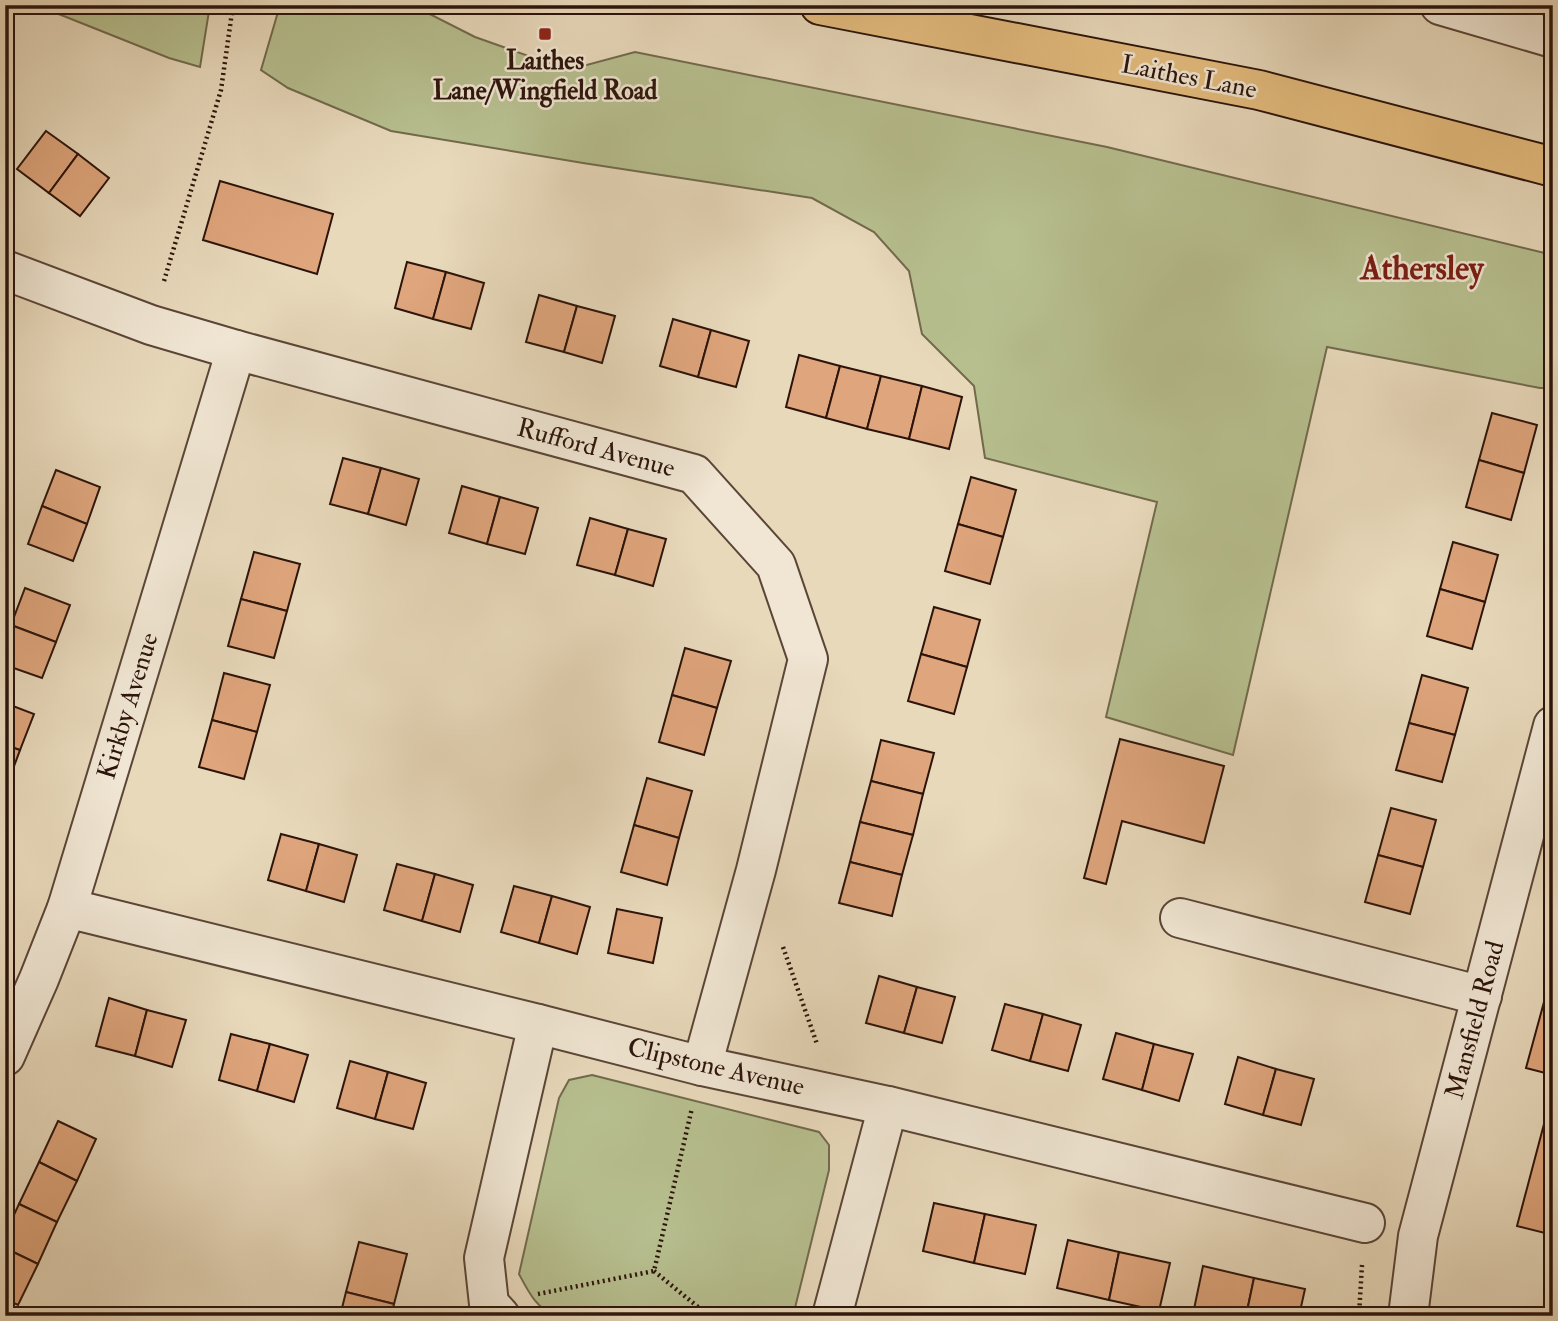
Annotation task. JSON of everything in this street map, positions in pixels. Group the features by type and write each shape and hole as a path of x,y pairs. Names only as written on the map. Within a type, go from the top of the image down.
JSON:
{"main road":[{"name":"Laithes Lane","path":"820,5 1259,90 1553,167"}],"street":[{"path":"1440,5 1553,37"},
{"name":"Rufford Avenue","path":"5,270 151,326 694,474 776,565 808,659 756,870 702,1066"},
{"name":"Kirkby Avenue","path":"5,1056 68,908 236,350"},
{"name":"Mansfield Road","path":"1408,1316 1418,1236 1553,726"},
{"name":"Clipstone Avenue","path":"68,908 702,1066 888,1107 1365,1223"},
{"path":"1180,918 1482,996"},
{"path":"495,1310 484,1258 538,1024"},
{"path":"832,1316 888,1107"}],"path":[{"path":"151,326 221,90 233,5"},
{"path":"779,936 834,1095"},
{"path":"654,1271 702,1066"},
{"path":"495,1310 654,1271"},
{"path":"654,1271 709,1316"}],"green space":[{"path":"36,5 210,5 200,67 169,58"},
{"path":"280,5 412,5 475,37 568,70 635,52 1107,147 1553,255 1553,388 1540,388 1327,347 1233,755 1106,717 1157,502 985,458 974,386 922,334 909,271 874,232 812,198 391,131 288,88 261,70"},
{"path":"592,1075 819,1132 829,1145 829,1170 793,1316 557,1316 534,1299 519,1274 559,1098 569,1080"}],"building":[{"path":"46,131 78,154 49,193 17,169"},
{"path":"78,154 109,178 80,216 49,193"},
{"path":"220,181 333,214 317,274 203,240"},
{"path":"407,262 446,272 433,319 395,308"},
{"path":"446,272 484,283 471,329 433,319"},
{"path":"539,295 577,306 564,352 526,342"},
{"path":"577,306 615,316 602,363 564,352"},
{"path":"673,319 711,330 698,377 660,366"},
{"path":"711,330 749,341 736,387 698,377"},
{"path":"799,355 840,366 826,418 786,407"},
{"path":"840,366 881,376 867,429 826,418"},
{"path":"881,376 922,386 909,439 867,429"},
{"path":"922,386 962,397 949,449 909,439"},
{"path":"1492,413 1537,425 1524,473 1479,460"},
{"path":"343,458 381,468 368,514 330,504"},
{"path":"1479,460 1524,473 1511,520 1466,507"},
{"path":"381,468 419,479 406,525 368,514"},
{"path":"56,470 100,487 87,524 42,506"},
{"path":"971,477 1016,490 1003,537 958,524"},
{"path":"462,486 500,497 487,544 449,533"},
{"path":"500,497 538,508 525,554 487,544"},
{"path":"42,506 87,524 73,561 28,544"},
{"path":"590,518 628,529 615,575 577,565"},
{"path":"958,524 1003,537 990,584 945,571"},
{"path":"628,529 666,539 653,586 615,575"},
{"path":"1453,542 1498,555 1485,602 1440,589"},
{"path":"254,552 300,564 287,611 241,599"},
{"path":"25,588 70,605 56,642 11,625"},
{"path":"1440,589 1485,602 1472,649 1427,636"},
{"path":"241,599 287,611 274,658 228,646"},
{"path":"934,607 980,620 967,667 921,654"},
{"path":"11,625 56,642 42,678 5,665 5,640"},
{"path":"685,648 731,661 717,708 672,695"},
{"path":"921,654 967,667 954,714 908,701"},
{"path":"224,673 270,685 257,732 212,720"},
{"path":"1422,675 1468,688 1455,735 1409,723"},
{"path":"672,695 717,708 704,755 659,742"},
{"path":"5,703 34,714 20,750 5,745"},
{"path":"212,720 257,732 244,779 199,767"},
{"path":"1409,723 1455,735 1442,782 1396,770"},
{"path":"1120,739 1224,766 1204,843 1122,821 1106,884 1084,878"},
{"path":"881,740 934,753 923,794 871,781"},
{"path":"5,745 20,750 6,788 5,787"},
{"path":"647,778 692,791 679,838 634,825"},
{"path":"871,781 923,794 913,835 860,822"},
{"path":"1391,808 1436,820 1423,867 1378,855"},
{"path":"860,822 913,835 902,875 850,862"},
{"path":"634,825 679,838 667,885 621,872"},
{"path":"281,834 319,844 306,891 268,880"},
{"path":"319,844 357,855 344,902 306,891"},
{"path":"1378,855 1423,867 1410,914 1365,902"},
{"path":"850,862 902,875 892,916 839,903"},
{"path":"397,864 435,874 422,921 384,910"},
{"path":"435,874 473,885 460,932 422,921"},
{"path":"514,886 552,896 539,943 501,932"},
{"path":"552,896 590,907 577,954 539,943"},
{"path":"617,909 662,918 653,963 608,953"},
{"path":"879,976 917,987 904,1033 866,1023"},
{"path":"917,987 955,997 942,1043 904,1033"},
{"path":"1547,991 1553,992 1553,1075 1526,1068"},
{"path":"109,998 147,1010 135,1056 96,1046"},
{"path":"1005,1004 1043,1014 1030,1061 992,1050"},
{"path":"147,1010 186,1020 172,1067 135,1056"},
{"path":"1043,1014 1081,1025 1068,1071 1030,1061"},
{"path":"1116,1033 1154,1044 1142,1090 1103,1079"},
{"path":"231,1034 270,1044 257,1091 219,1080"},
{"path":"270,1044 308,1055 294,1102 257,1091"},
{"path":"1154,1044 1193,1054 1179,1101 1142,1090"},
{"path":"1238,1057 1276,1069 1263,1115 1225,1104"},
{"path":"350,1061 388,1072 375,1119 337,1108"},
{"path":"1276,1069 1314,1079 1301,1125 1263,1115"},
{"path":"388,1072 426,1083 413,1129 375,1119"},
{"path":"1553,1090 1553,1235 1517,1226"},
{"path":"58,1121 96,1139 77,1181 39,1162"},
{"path":"39,1162 77,1181 57,1222 19,1204"},
{"path":"934,1203 985,1214 974,1263 923,1251"},
{"path":"19,1204 57,1222 38,1264 5,1248 5,1234"},
{"path":"985,1214 1036,1225 1025,1274 974,1263"},
{"path":"1068,1240 1119,1252 1109,1300 1057,1288"},
{"path":"359,1242 407,1254 394,1304 346,1292"},
{"path":"5,1248 38,1264 18,1305 5,1299"},
{"path":"1119,1252 1170,1263 1159,1311 1109,1300"},
{"path":"1203,1266 1254,1278 1246,1316 1193,1314"},
{"path":"1254,1278 1305,1289 1299,1316 1246,1316"},
{"path":"346,1292 394,1304 391,1316 340,1316"}],"place":[{"name":"Laithes Lane/Wingfield Road","path":"545,34"}],"district":[{"name":"Athersley","path":"1422,268"}]}
